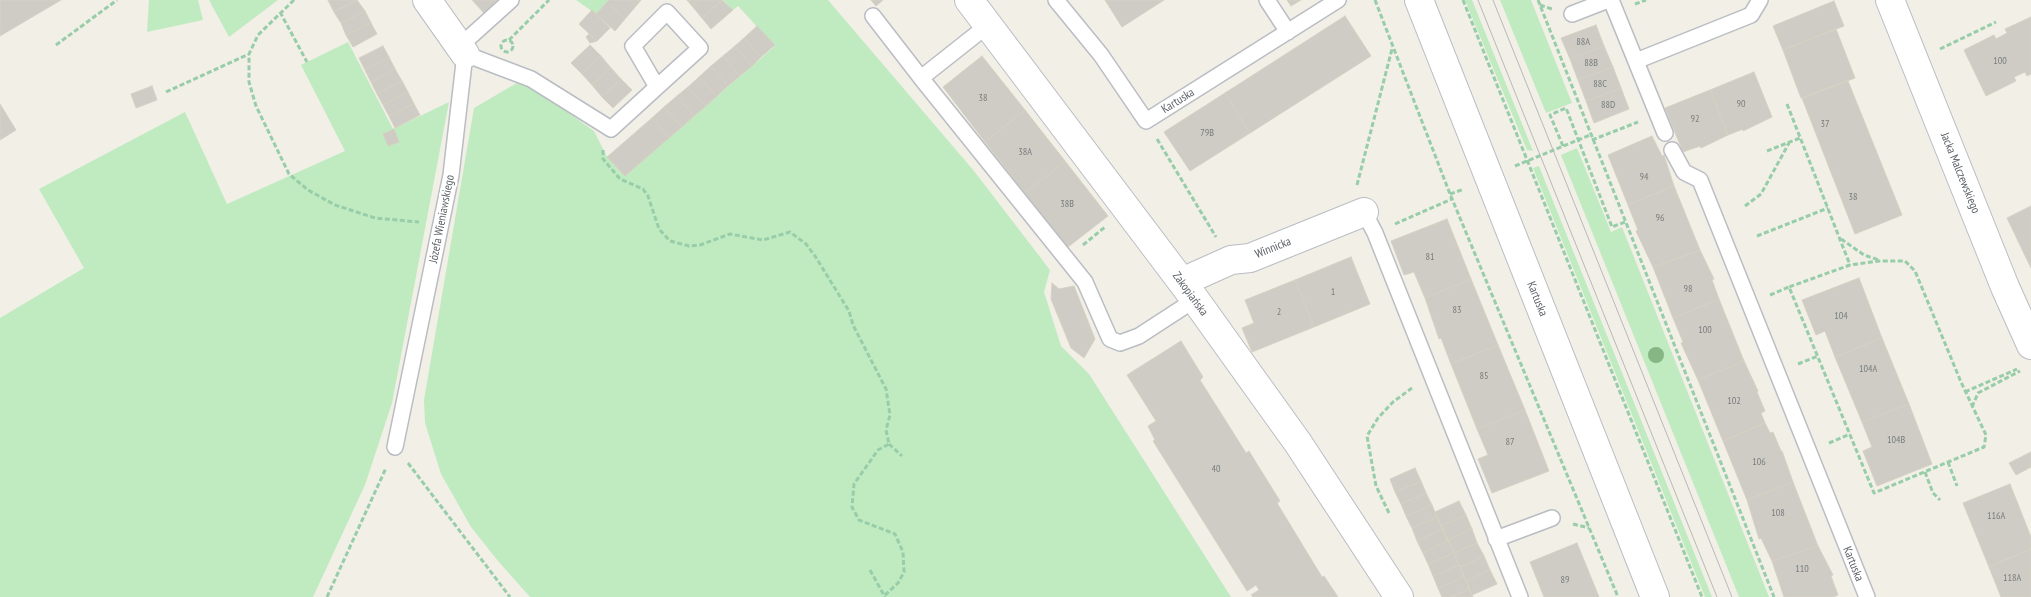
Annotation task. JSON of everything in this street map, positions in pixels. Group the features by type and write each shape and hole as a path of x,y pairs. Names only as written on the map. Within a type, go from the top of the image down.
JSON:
{"street":[{"path":"427,0 462,50"},
{"name":"Zakopiańska","path":"968,0 1188,290 1304,451 1399,597"},
{"name":"Kartuska","path":"1419,0 1655,597"},
{"name":"Jacka Malczewskiego","path":"1890,0 2005,287 2031,345"},
{"name":"Winnicka","path":"1188,290 1231,260 1250,258 1364,212"}],"lane":[{"path":"511,0 462,50 531,79 611,130 657,88 700,48 668,12 633,46 657,88"},
{"path":"1056,0 1101,55 1146,121"},
{"path":"1267,0 1288,32"},
{"name":"Kartuska","path":"1146,121 1338,0"},
{"path":"1572,14 1610,0 1665,133"},
{"path":"1636,61 1751,15 1760,0"},
{"path":"873,16 1085,282 1110,339 1120,343 1139,336 1182,308 1188,290"},
{"path":"921,78 988,24"},
{"name":"Józefa Wieniawskiego","path":"395,447 451,175 462,50"},
{"name":"Kartuska","path":"1672,150 1684,172 1700,180 1867,597"},
{"path":"1364,212 1375,233 1520,597"},
{"path":"1496,539 1552,518"}],"path":[{"path":"56,45 117,0"},
{"path":"294,0 258,34 249,54 249,82 256,106 289,174 308,190 335,205 374,218 416,222 442,220"},
{"path":"509,40 549,0"},
{"path":"1375,0 1450,194 1618,597"},
{"path":"1462,0 1702,597"},
{"path":"1538,0 1774,597"},
{"path":"1641,2 1646,0"},
{"path":"280,12 307,62"},
{"path":"1942,48 1996,22"},
{"path":"1364,212 1356,182 1392,48"},
{"path":"166,92 249,54"},
{"path":"1787,104 1850,266"},
{"path":"1590,135 1578,139 1564,145 1550,115 1566,108 1578,139 1612,227 1625,222"},
{"path":"1592,140 1657,114"},
{"path":"1146,121 1212,229"},
{"path":"1768,151 1800,138"},
{"path":"1745,206 1761,194 1788,143"},
{"path":"620,179 643,189 648,196 659,229 670,241 695,246 730,234 763,240 790,232 806,244 848,311 853,325 886,389 890,415 886,430 889,444 902,456"},
{"path":"1757,236 1828,208"},
{"path":"1840,238 1864,255 1879,261"},
{"path":"1749,304 1789,287 1850,266 1879,261 1905,261 1916,270 1965,392 1986,435 1984,448 1874,493 1789,287"},
{"path":"1965,392 2020,368 2016,374 1978,393 1972,407"},
{"path":"1389,513 1376,486 1368,436 1378,418 1393,402 1413,387"},
{"path":"870,570 885,596 898,583 904,572 903,552 895,534 859,520 852,507 854,484 878,450 889,444"},
{"path":"327,597 395,447 510,597"},
{"path":"1948,462 1957,486"},
{"path":"1925,472 1933,492 1940,500"}],"green space":[{"path":"149,0 198,0 203,20 147,32"},
{"path":"209,0 278,0 229,37"},
{"path":"576,0 609,0 596,14"},
{"path":"723,0 828,0 974,171 1050,270 1044,292 1061,346 1089,374 1231,597 530,597 498,561 471,527 441,474 425,423 424,400 474,108 522,80 594,131 607,157 625,176 775,46 738,6 733,10"},
{"path":"1465,0 1472,0 1533,151 1527,150"},
{"path":"1500,0 1531,0 1572,103 1546,113"},
{"path":"348,42 393,129 449,102 392,403 365,485 313,597 0,597 0,318 84,268 39,189 185,112 227,204 345,151 301,65"},
{"path":"1577,148 1611,232 1622,227 1769,597 1739,597 1561,155"},
{"path":"1539,166 1712,597 1705,597 1533,168"}],"building":[{"path":"0,0 61,0 0,36"},
{"path":"328,0 357,0 334,12"},
{"path":"357,0 365,11 341,23 334,12"},
{"path":"472,0 497,0 484,13"},
{"path":"609,0 629,0 636,6 625,19 607,2"},
{"path":"629,0 641,0 636,6"},
{"path":"687,0 699,0 692,6"},
{"path":"699,0 722,0 702,18 692,6"},
{"path":"722,0 733,10 711,29 702,18"},
{"path":"871,0 883,0 876,6"},
{"path":"1105,0 1164,0 1122,27"},
{"path":"1287,0 1301,0 1291,6"},
{"path":"1834,1 1844,26 1783,50 1773,26"},
{"path":"607,2 625,19 615,31 596,14"},
{"path":"592,10 610,28 597,41 579,24"},
{"path":"365,11 371,23 346,35 341,23"},
{"path":"1345,16 1371,56 1250,133 1225,93"},
{"path":"2031,17 2031,74 2027,76 2025,72 2014,77 2016,81 1986,96 1964,50 1994,35 1996,39 2007,33 2005,29"},
{"path":"371,23 377,34 353,47 346,35"},
{"path":"1596,25 1604,46 1570,59 1561,38"},
{"path":"757,26 775,45 761,57 744,38"},
{"path":"1836,29 1855,78 1801,98 1783,50"},
{"path":"589,34 597,41 590,43 586,37"},
{"path":"744,38 761,57 752,66 735,46"},
{"path":"590,45 601,56 582,74 571,63"},
{"path":"383,46 389,57 365,70 359,58"},
{"path":"735,46 752,66 740,76 723,56"},
{"path":"1604,46 1613,67 1578,80 1570,59"},
{"path":"601,56 611,68 592,85 582,74"},
{"path":"723,56 740,76 728,86 711,66"},
{"path":"982,56 1025,110 985,142 943,87"},
{"path":"389,57 395,69 371,82 365,70"},
{"path":"711,66 728,86 717,96 699,77"},
{"path":"1613,67 1621,88 1586,101 1578,80"},
{"path":"611,68 621,79 602,97 592,85"},
{"path":"395,69 402,81 377,94 371,82"},
{"path":"1754,72 1772,117 1743,131 1743,129 1728,135 1710,90"},
{"path":"699,77 717,96 706,106 688,87"},
{"path":"621,79 632,90 613,108 602,97"},
{"path":"402,81 408,92 383,105 377,94"},
{"path":"1848,81 1902,215 1855,234 1802,98"},
{"path":"152,86 157,100 136,108 131,94"},
{"path":"688,87 706,106 694,116 677,96"},
{"path":"1621,88 1629,109 1594,123 1586,101"},
{"path":"1710,90 1728,135 1701,148 1700,146 1683,152 1665,108"},
{"path":"408,92 414,104 389,116 383,105"},
{"path":"1225,93 1250,133 1190,171 1164,132"},
{"path":"677,96 694,116 682,127 664,107"},
{"path":"0,104 16,130 0,140"},
{"path":"414,104 420,115 395,128 389,116"},
{"path":"664,107 682,127 669,138 652,118"},
{"path":"1025,110 1065,161 1025,193 985,142"},
{"path":"652,118 669,138 625,176 607,157"},
{"path":"394,129 399,142 388,146 383,134"},
{"path":"1652,136 1662,156 1664,155 1674,186 1628,205 1608,155"},
{"path":"1065,161 1108,216 1068,247 1025,193"},
{"path":"1674,186 1700,250 1653,267 1636,231 1638,230 1628,205"},
{"path":"2031,206 2031,268 2007,218"},
{"path":"1447,219 1471,279 1425,298 1414,272 1404,275 1391,241"},
{"path":"1700,250 1714,279 1712,280 1719,299 1673,318 1653,267"},
{"path":"1351,257 1370,304 1314,327 1295,280"},
{"path":"1859,278 1882,338 1835,357 1825,331 1816,335 1802,300"},
{"path":"1471,279 1498,345 1451,364 1441,338 1439,339 1425,298"},
{"path":"1295,280 1314,327 1252,352 1242,328 1254,323 1245,300"},
{"path":"1052,283 1059,289 1074,286 1095,339 1084,358 1071,348 1051,299"},
{"path":"1719,299 1744,361 1698,380 1681,343 1683,342 1673,318"},
{"path":"1882,338 1909,404 1862,422 1835,357"},
{"path":"1181,341 1203,377 1200,380 1246,453 1249,451 1280,501 1277,503 1322,577 1324,576 1338,597 1253,597 1251,595 1259,590 1256,585 1247,591 1153,441 1155,440 1148,426 1156,421 1127,375"},
{"path":"1498,345 1525,410 1477,429 1451,364"},
{"path":"1744,361 1765,411 1761,413 1765,423 1723,441 1698,380"},
{"path":"1909,404 1932,464 1877,486 1863,451 1872,447 1862,422"},
{"path":"1525,410 1549,471 1492,493 1478,459 1488,455 1477,429"},
{"path":"1765,423 1770,433 1773,432 1793,482 1747,500 1723,441"},
{"path":"2031,452 2031,467 2016,475 2009,463"},
{"path":"1415,468 1421,481 1395,492 1390,479"},
{"path":"1421,481 1426,493 1401,504 1395,492"},
{"path":"1793,482 1818,546 1772,561 1761,538 1759,539 1747,500"},
{"path":"2010,484 2031,537 2031,549 1989,567 1963,503"},
{"path":"1426,493 1432,505 1406,516 1401,504"},
{"path":"1459,501 1466,515 1441,526 1435,512"},
{"path":"1432,505 1437,517 1412,528 1406,516"},
{"path":"1466,515 1472,529 1448,540 1441,526"},
{"path":"1437,517 1443,529 1417,541 1412,528"},
{"path":"1443,529 1448,541 1423,553 1417,541"},
{"path":"1472,529 1477,543 1454,553 1448,540"},
{"path":"1448,541 1454,553 1428,564 1423,553"},
{"path":"1477,543 1484,556 1460,567 1454,553"},
{"path":"1577,543 1599,597 1544,597 1530,562"},
{"path":"1818,546 1833,575 1831,576 1838,595 1833,597 1784,597 1772,561"},
{"path":"2031,549 2031,597 2001,597 1989,567"},
{"path":"1454,553 1459,565 1433,576 1428,564"},
{"path":"1484,556 1490,570 1466,581 1460,567"},
{"path":"1459,565 1464,577 1438,588 1433,576"},
{"path":"1490,570 1497,584 1472,595 1466,581"},
{"path":"1464,577 1469,589 1451,597 1442,597 1438,588"},
{"path":"1469,589 1473,597 1451,597"}],"tram line":[{"path":"1478,0 1717,597"},
{"path":"1493,0 1732,597"}]}
